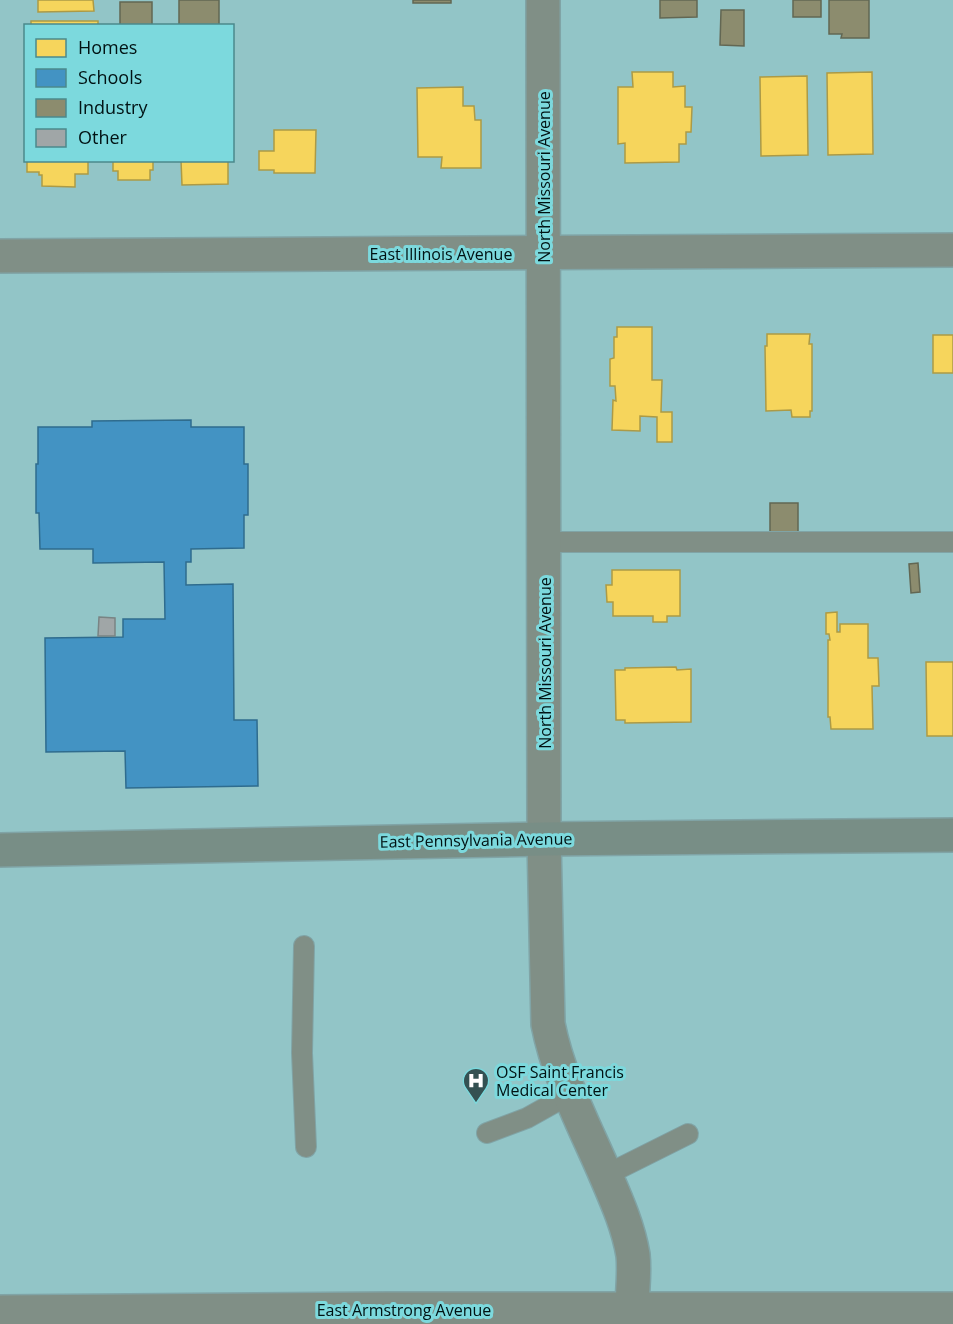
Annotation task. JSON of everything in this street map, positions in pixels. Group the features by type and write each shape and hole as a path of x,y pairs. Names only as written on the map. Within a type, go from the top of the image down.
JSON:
{"street":[{"name":"North Missouri Avenue","path":"543,0 544,839 548,1024 553,1052 617,1200 633,1256 632,1310"},
{"name":"East Illinois Avenue","path":"0,256 953,250"},
{"name":"East Pennsylvania Avenue","path":"0,850 544,839 953,835"},
{"name":"East Armstrong Avenue","path":"0,1312 389,1316 632,1310 953,1309"}],"lane":[{"path":"544,542 953,542"},
{"path":"304,946 302,1053 306,1147"},
{"path":"488,1133 527,1118 570,1094"},
{"path":"606,1175 688,1134"}],"building: Homes":[{"path":"38,0 93,0 94,11 38,12"},
{"path":"31,21 98,21 98,24 31,24"},
{"path":"632,72 673,72 673,87 685,86 685,107 692,107 691,132 686,132 686,144 679,144 679,162 625,163 625,143 618,144 618,87 633,87"},
{"path":"872,72 873,154 828,155 827,73"},
{"path":"807,76 808,155 761,156 760,77"},
{"path":"463,87 463,106 474,106 475,120 481,120 481,168 441,168 442,157 418,157 417,88"},
{"path":"274,130 316,130 315,173 274,173 274,170 259,170 259,151 274,151"},
{"path":"27,162 88,162 88,174 75,174 75,187 42,186 42,175 39,175 39,172 27,172"},
{"path":"113,162 153,162 150,180 118,180 118,171 113,171"},
{"path":"181,162 228,162 228,184 182,185"},
{"path":"617,327 652,327 652,380 662,380 661,412 672,412 672,442 657,442 657,417 640,416 640,431 612,430 613,400 616,401 615,386 610,386 610,359 614,358 614,337 617,337"},
{"path":"767,334 810,334 812,411 810,411 810,417 792,417 791,410 766,411 765,346 767,346"},
{"path":"933,335 953,335 953,373 933,373"},
{"path":"612,570 680,570 680,616 667,616 667,622 653,622 653,616 613,616 613,602 607,602 606,585 612,585"},
{"path":"837,612 837,632 840,632 840,624 868,624 868,658 878,658 879,686 872,686 873,729 831,729 830,717 828,717 828,640 830,640 829,634 826,634 826,613"},
{"path":"926,662 953,662 953,736 927,736"},
{"path":"676,667 677,670 691,669 691,722 625,723 625,720 616,720 615,670"}],"building: Schools":[{"path":"191,420 191,427 244,427 244,464 248,464 248,515 244,515 244,548 191,549 191,562 186,562 186,585 233,584 234,720 257,720 258,786 126,788 125,751 46,752 45,638 123,637 123,619 165,619 164,562 93,563 93,549 40,549 39,513 36,513 38,427 92,427 92,421"}],"building: Industry":[{"path":"179,0 219,0 219,24 179,24"},
{"path":"413,0 451,0 451,3 413,3"},
{"path":"660,0 697,0 697,17 660,18"},
{"path":"793,0 821,0 821,17 793,17"},
{"path":"829,0 869,0 869,38 841,38 842,34 829,34"},
{"path":"120,2 152,2 152,24 120,24"},
{"path":"721,10 744,10 744,46 720,45"},
{"path":"770,503 798,503 798,536 770,535"},
{"path":"918,563 920,592 911,593 909,564"}],"building: Other":[{"path":"99,617 115,618 115,636 98,636"}],"place":[{"name":"OSF Saint Francis Medical Center","path":"476,1104"}]}
